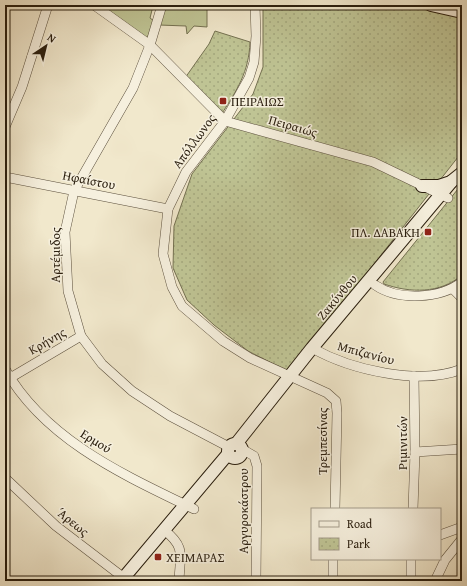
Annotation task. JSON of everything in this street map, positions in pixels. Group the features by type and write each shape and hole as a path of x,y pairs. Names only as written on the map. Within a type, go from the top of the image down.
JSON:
{"street":[{"path":"5,127 22,87 48,5"},
{"name":"Πειραιώς","path":"94,5 150,45 225,121 373,162 444,196"},
{"name":"Αρτέμιδος","path":"162,5 150,45 133,88 74,191 65,232 68,291 81,336 102,364 132,391 170,416 234,450"},
{"name":"Απόλλωνος","path":"254,5 256,36 254,62 243,92 225,121 186,172 168,209 163,254 172,287 182,306 223,341 250,358 293,378"},
{"path":"432,5 462,12"},
{"name":"Ζακύνθου","path":"316,350 375,285 462,173"},
{"name":"Ηφαίστου","path":"5,177 168,209"},
{"path":"432,205 425,187 439,186 457,178"},
{"name":"Ζακύνθου","path":"126,580 190,507 234,450 432,205 444,196"},
{"path":"375,285 382,290 406,296 432,294 453,289 462,282"},
{"path":"453,289 462,298"},
{"name":"Κρήνης","path":"8,380 81,336"},
{"name":"Μπιζανίου","path":"316,350 343,363 381,373 414,376 454,372 462,369"},
{"name":"Ερμού","path":"5,369 8,380 70,441 112,467 190,507"},
{"name":"Ριμινιτών","path":"413,508 415,452 414,376"},
{"name":"Τρεμπεσίνας","path":"293,378 327,393 336,401 335,508"},
{"path":"415,452 462,449"},
{"name":"Αργυροκάστρου","path":"234,450 254,456 257,466 256,581"},
{"name":"Άρεως","path":"5,478 56,526 126,580"},
{"path":"441,535 462,527"},
{"path":"167,532 178,541 180,547 179,581"},
{"path":"435,581 445,560 462,540"},
{"path":"333,560 333,581"},
{"path":"411,560 411,581"}],"green space":[{"path":"101,5 146,5 152,10 150,18 154,21 147,39"},
{"path":"165,5 204,6 207,9 207,27 194,26 187,34 186,26 159,25"},
{"path":"263,5 462,5 462,152 289,372 248,351 214,325 187,300 173,268 174,226 192,174 253,94 263,67"},
{"path":"215,31 250,42 245,72 237,89 221,115 185,78 209,44"},
{"path":"462,184 462,275 444,286 435,289 414,290 384,284 383,282"}],"place":[{"name":"ΠΕΙΡΑΙΩΣ","path":"223,101"},
{"name":"ΠΛ. ΔΑΒΑΚΗ","path":"428,232"},
{"name":"ΧΕΙΜΑΡΑΣ","path":"158,557"}]}
